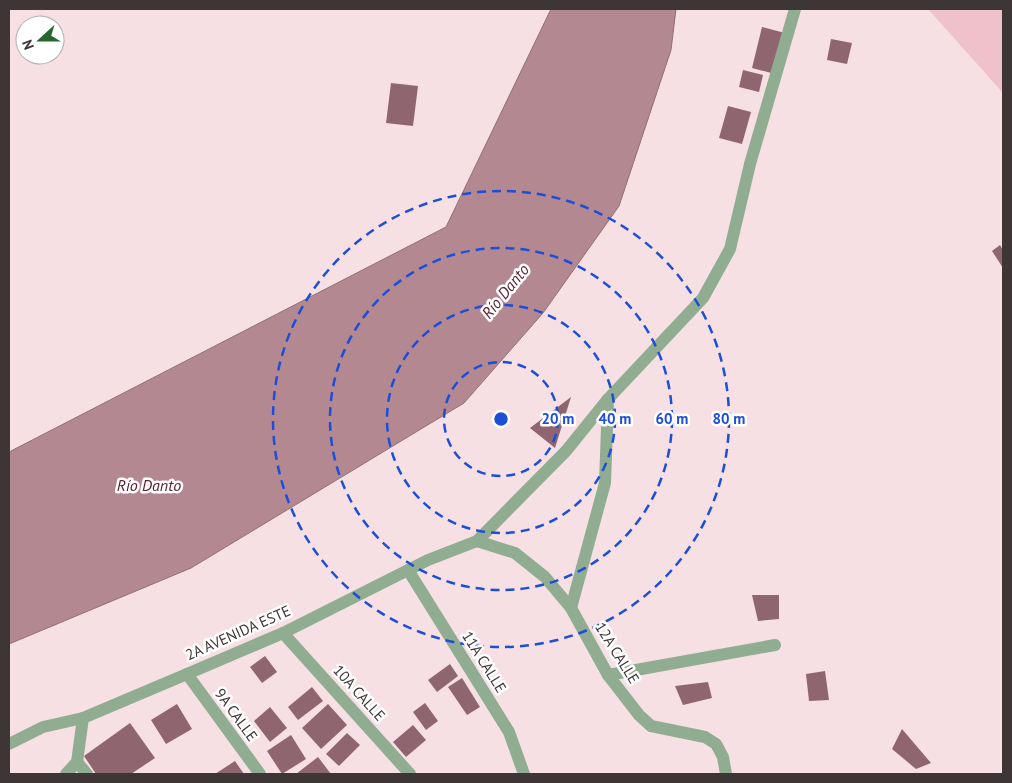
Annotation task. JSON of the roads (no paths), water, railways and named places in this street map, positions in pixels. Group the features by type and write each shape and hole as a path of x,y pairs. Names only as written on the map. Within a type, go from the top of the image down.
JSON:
{"street":[{"path":"477,541 566,451 608,399 703,298 730,249 750,164 795,9"},
{"path":"571,608 605,483 608,399"},
{"name":"2A AVENIDA ESTE","path":"9,744 43,727 83,718 187,674 283,632 428,560 477,541"},
{"name":"12A CALLE","path":"477,541 515,553 545,577 571,608 608,675 639,715 651,726 705,737 716,744 723,757 726,774"},
{"name":"11A CALLE","path":"408,570 508,732 524,774"},
{"name":"10A CALLE","path":"283,632 410,774"},
{"path":"608,675 775,645"},
{"name":"9A CALLE","path":"187,674 260,774"},
{"path":"66,774 77,762 83,718"},
{"path":"77,762 88,774"}],"water":[{"name":"Río Danto","path":"551,9 676,9 671,50 619,206 543,313 464,403 191,568 9,644 9,452 446,227"}]}
